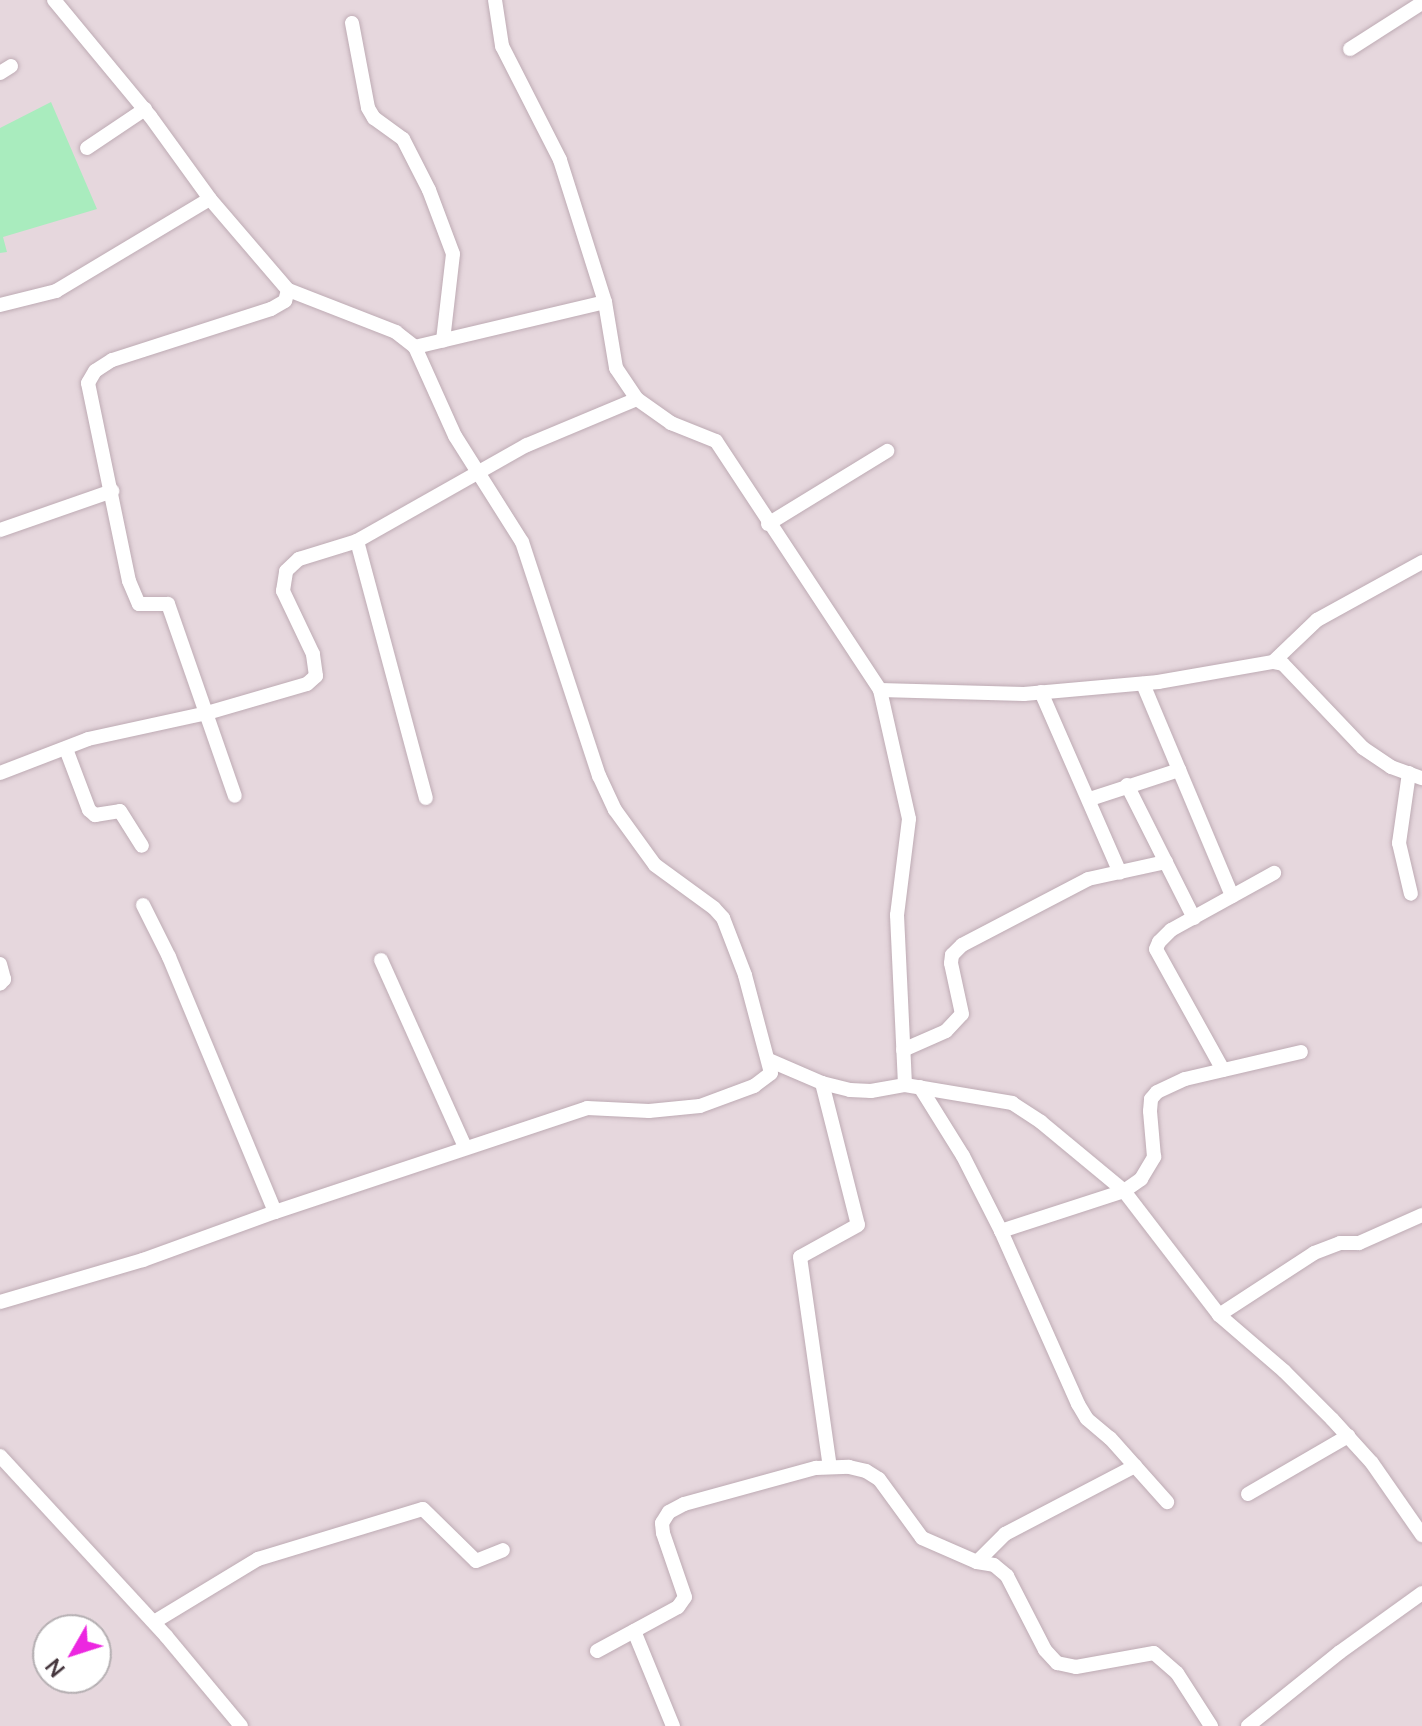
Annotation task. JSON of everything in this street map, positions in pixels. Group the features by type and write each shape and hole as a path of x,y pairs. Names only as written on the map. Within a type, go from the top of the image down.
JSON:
{"street":[{"path":"0,1302 143,1260 275,1212 587,1108 649,1111 700,1106 765,1081 771,1073 771,1061 753,1013 745,975 723,918 655,865 615,810 599,776 522,542 503,507 455,436 415,347 396,332 288,290 210,199 145,109 54,0"},
{"path":"495,0 502,46 560,160 605,302 616,368 637,399 671,423 716,441 880,690 909,819 897,915 903,1050 912,1086 963,1156 1087,1419 1167,1502"},
{"path":"1350,49 1422,3"},
{"path":"352,23 368,108 374,118 403,139 429,190 453,254 443,340"},
{"path":"87,148 145,109"},
{"path":"0,305 56,291 210,199"},
{"path":"235,796 168,604 139,604 129,581 88,383 95,371 112,360 271,309 285,301 288,290"},
{"path":"415,347 605,302"},
{"path":"0,773 88,739 207,713 307,684 316,676 313,654 283,591 286,571 299,559 357,541 479,475 527,445 637,399"},
{"path":"768,524 887,451"},
{"path":"0,530 112,491"},
{"path":"357,541 426,798"},
{"path":"1273,662 1317,620 1422,562"},
{"path":"880,690 1041,692 1143,684 1273,662 1283,664 1363,748 1391,767 1416,776 1399,843 1411,894"},
{"path":"1143,684 1232,896"},
{"path":"1041,692 1120,873"},
{"path":"66,749 89,810 95,815 120,811 142,846"},
{"path":"1090,799 1179,770"},
{"path":"1127,785 1194,918"},
{"path":"903,1050 946,1031 962,1014 951,963 952,955 962,945 1088,879 1166,862"},
{"path":"1223,1070 1156,949 1171,930 1274,873"},
{"path":"143,905 169,957 275,1212"},
{"path":"381,960 465,1147"},
{"path":"0,964 4,979 0,984"},
{"path":"1001,1231 1124,1191 1141,1179 1154,1157 1151,1099 1157,1092 1185,1079 1301,1052"},
{"path":"771,1061 822,1083 871,1091 912,1086 1012,1103 1041,1122 1124,1191 1219,1315 1284,1371 1348,1436 1372,1463 1422,1535"},
{"path":"822,1083 858,1225 800,1257 830,1467"},
{"path":"1219,1315 1314,1253 1340,1243 1359,1243 1422,1215"},
{"path":"1248,1494 1348,1436"},
{"path":"0,1456 154,1622 240,1726"},
{"path":"977,1562 1005,1534 1135,1466"},
{"path":"597,1651 678,1607 685,1597 663,1533 662,1523 669,1512 684,1504 830,1467 866,1471 879,1479 922,1538 977,1562 994,1565 1007,1576 1045,1650 1057,1663 1076,1667 1154,1653 1177,1673 1211,1726"},
{"path":"154,1622 258,1559 423,1509 476,1561 503,1550"},
{"path":"1248,1726 1340,1652 1422,1593"},
{"path":"634,1631 673,1726"}],"shaded area":[{"path":"0,0 1422,0 1422,1726 0,1726"},
{"path":"51,102 97,209 3,237 7,252 0,253 0,128"}]}
